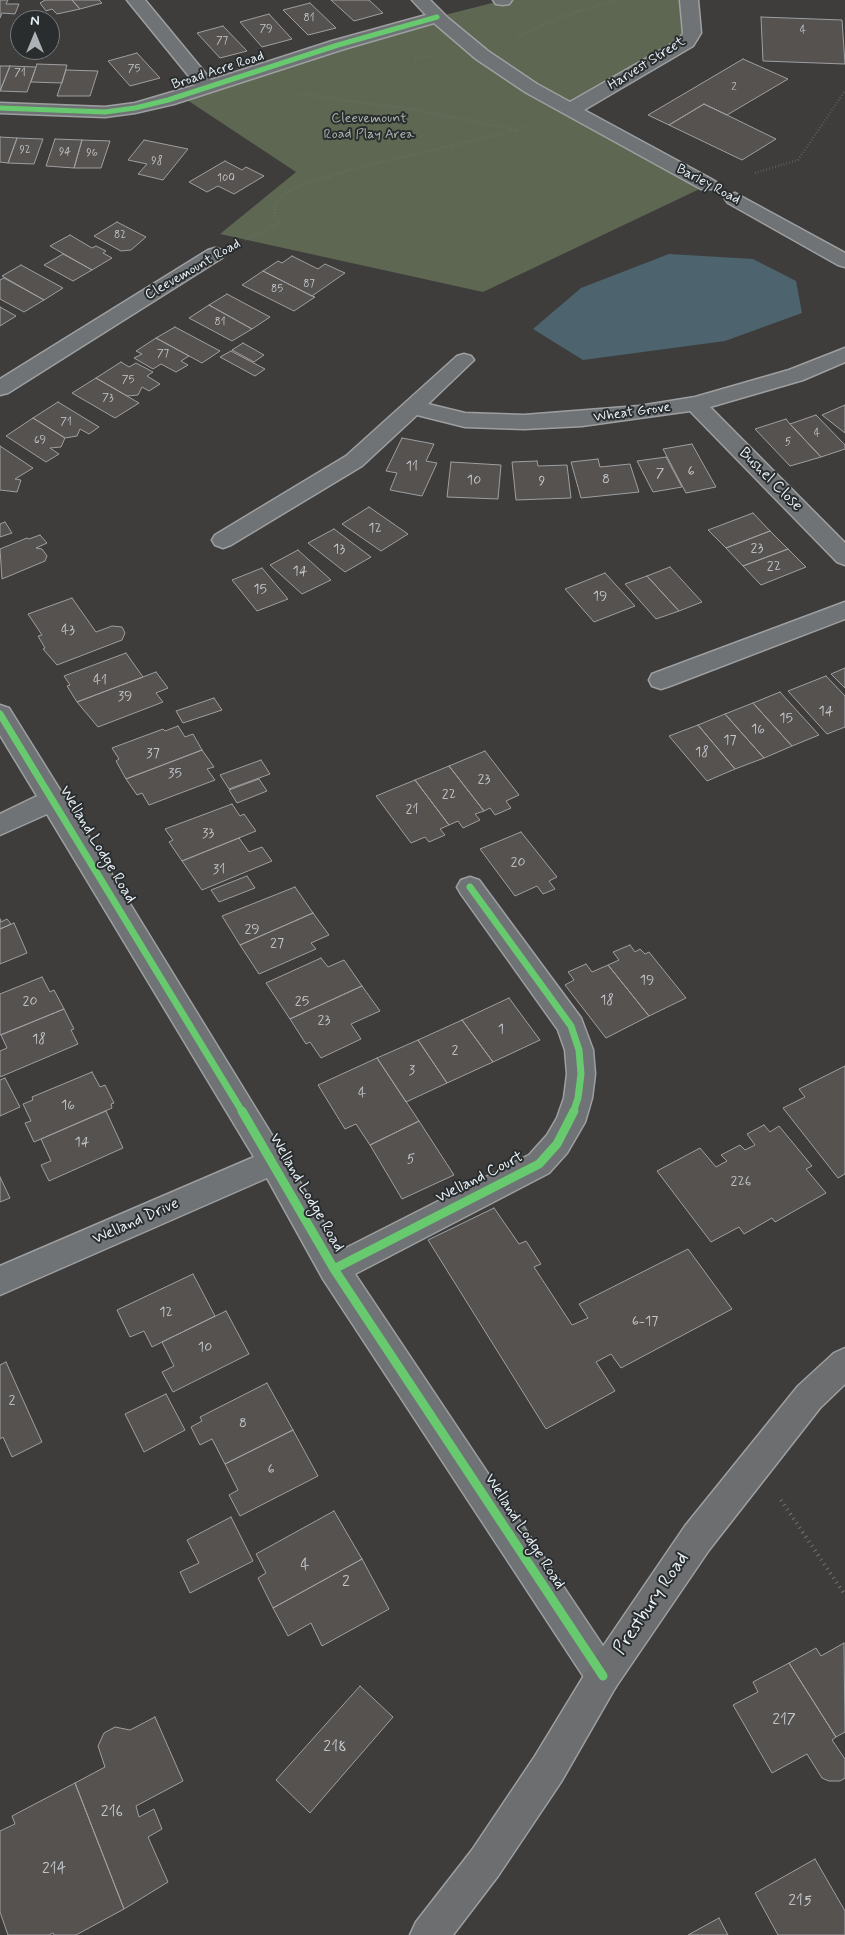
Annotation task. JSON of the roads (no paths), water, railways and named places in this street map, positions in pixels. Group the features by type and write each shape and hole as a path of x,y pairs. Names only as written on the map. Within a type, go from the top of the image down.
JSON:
{"main road":[{"name":"Prestbury Road","path":"430,1935 485,1863 542,1777 603,1676 697,1538 809,1397 845,1363"}],"street":[{"path":"136,0 207,87"},
{"path":"421,0 437,17"},
{"name":"Harvest Street","path":"570,110 687,42 692,32 689,0"},
{"name":"Broad Acre Road","path":"0,108 120,110 168,100 338,45 437,17"},
{"name":"Barley Road","path":"437,17 482,55 531,88 708,185"},
{"name":"Barley Road","path":"735,199 845,261"},
{"name":"Cleevemount Road","path":"0,388 215,254"},
{"name":"Wheat Grove","path":"412,407 465,420 524,422 582,419 695,404 747,391 796,375 845,354"},
{"path":"223,540 354,461 464,360"},
{"name":"Bushel Close","path":"695,404 845,556"},
{"path":"661,680 845,610"},
{"name":"Welland Lodge Road","path":"0,714 273,1162 334,1269 603,1676"},
{"path":"0,826 53,800"},
{"name":"Welland Court","path":"334,1269 539,1164 557,1144 570,1122 576,1106 581,1074 578,1050 571,1026 470,887"},
{"name":"Welland Drive","path":"0,1281 273,1162"}],"water":[{"path":"669,254 753,259 796,281 802,313 725,341 583,360 533,329 581,288"}],"park label":[{"name":"Cleevemount Road Play Area","path":"369,128"}]}
